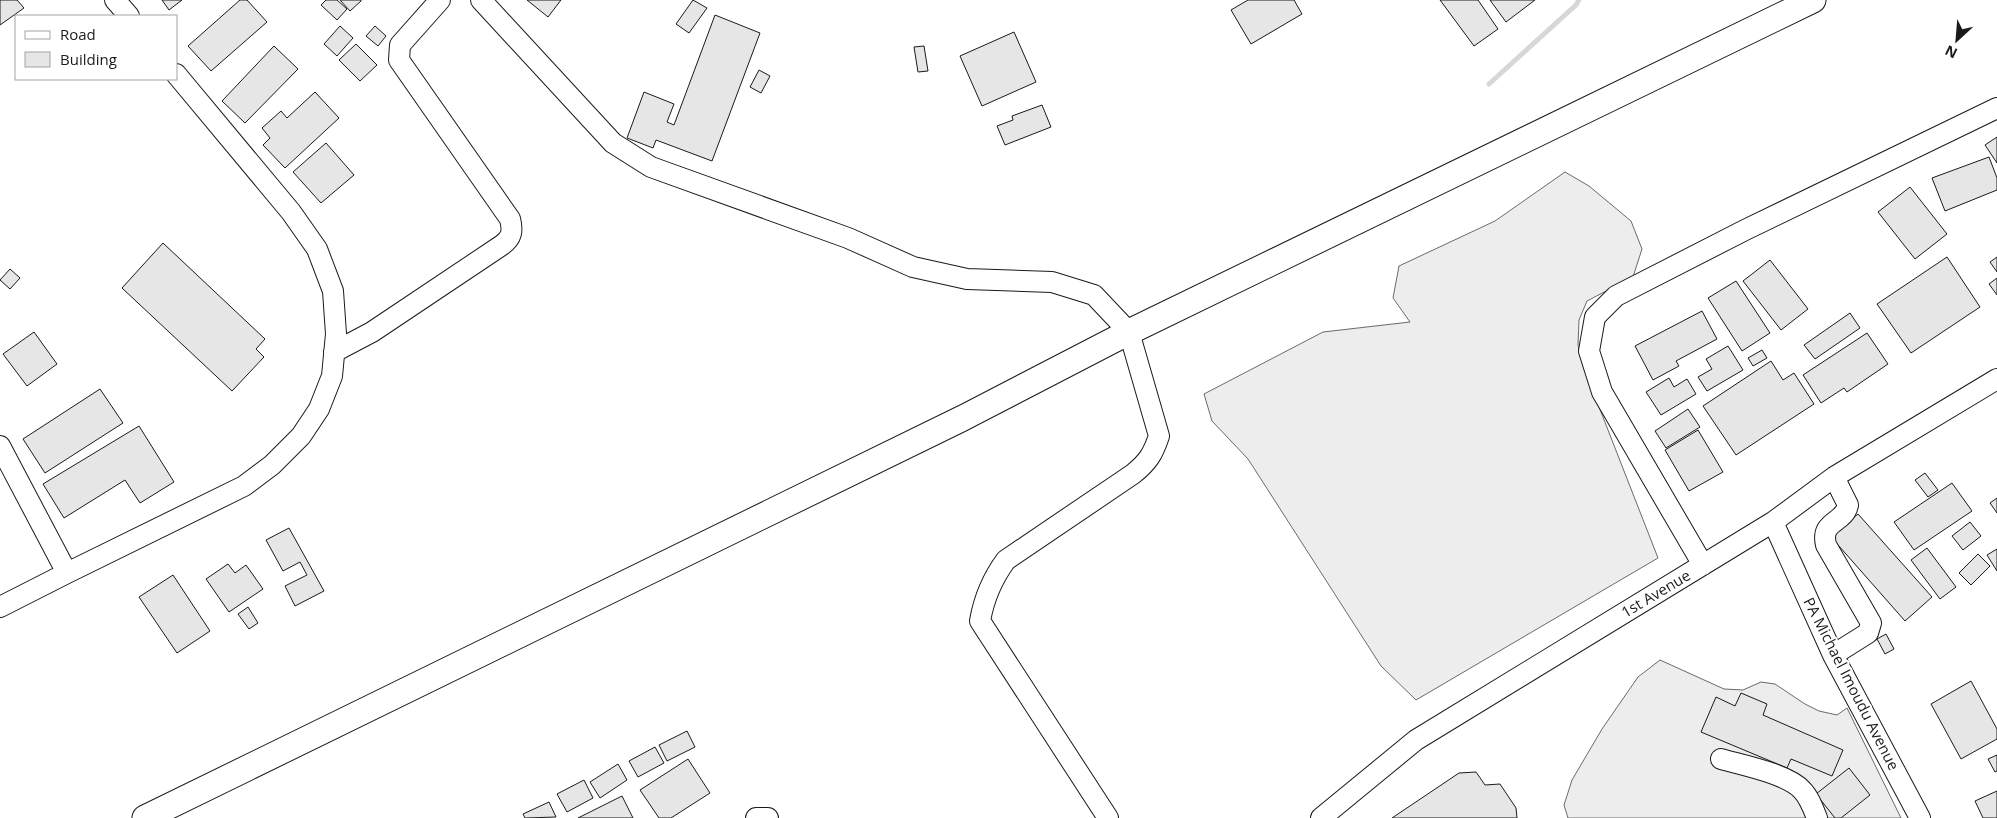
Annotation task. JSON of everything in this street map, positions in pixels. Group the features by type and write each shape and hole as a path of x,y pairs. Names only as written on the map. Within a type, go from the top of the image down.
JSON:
{"main road":[{"path":"145,818 963,418 1129,332 1813,0"}],"street":[{"path":"115,0 128,15"},
{"path":"334,352 372,332 502,245 511,235 510,219 399,60 400,46 440,0"},
{"path":"481,0 511,35 613,143 651,167 848,238 913,267 967,279 1052,282 1094,294 1129,332 1158,436 1154,450 1146,463 1133,474 1006,560 995,575 983,601 980,621 1108,818"},
{"path":"0,608 67,572 244,486 272,465 301,436 319,409 332,376 336,334 333,291 317,249 291,212 178,76"},
{"path":"1703,565 1602,392 1589,351 1595,317 1616,296 1745,230 1997,108"},
{"name":"1st Avenue","path":"1325,816 1416,740 1774,522 1834,477 1997,379"},
{"path":"0,446 67,572"},
{"path":"1833,655 1868,633 1871,623 1826,545 1824,537 1826,530 1844,513 1848,505 1834,477"},
{"name":"PA Michael Imoudu Avenue","path":"1774,522 1833,655 1920,818"},
{"path":"1721,759 1791,780 1808,798 1817,818"},
{"path":"756,818 768,818"}],"shaded area":[{"path":"1565,172 1589,186 1631,221 1642,249 1633,277 1587,301 1579,320 1578,345 1583,366 1658,558 1416,700 1381,666 1248,459 1212,421 1204,394 1323,332 1410,322 1393,298 1399,266 1495,221"},
{"path":"1660,660 1724,689 1743,690 1761,682 1775,684 1819,711 1837,715 1847,708 1901,818 1568,818 1564,805 1572,780 1602,729 1638,677"}],"building":[{"path":"0,0 17,0 24,8 0,25"},
{"path":"162,0 182,0 169,10"},
{"path":"240,0 247,0 267,22 211,71 188,46"},
{"path":"326,0 337,0 347,9 337,20 321,5"},
{"path":"340,0 361,0 361,1 350,11"},
{"path":"527,0 561,0 548,17"},
{"path":"693,0 707,8 689,33 676,24"},
{"path":"1248,0 1294,0 1302,14 1251,44 1231,10"},
{"path":"1440,0 1478,0 1498,29 1474,46"},
{"path":"1490,0 1535,0 1506,22"},
{"path":"715,15 760,33 712,161 656,140 653,148 627,138 644,92 674,104 667,122 674,125"},
{"path":"340,26 353,38 337,56 324,44"},
{"path":"375,26 386,36 378,46 366,36"},
{"path":"1014,32 1036,82 982,106 960,56"},
{"path":"356,44 377,65 360,81 339,60"},
{"path":"274,46 298,69 245,123 222,101"},
{"path":"924,46 928,71 918,72 914,47"},
{"path":"759,70 770,76 761,93 750,87"},
{"path":"315,92 339,118 285,168 263,145 270,138 262,128 281,111 287,118"},
{"path":"1042,105 1051,127 1005,145 997,126 1013,120 1012,116"},
{"path":"1997,137 1997,163 1985,145"},
{"path":"326,143 354,175 321,203 293,172"},
{"path":"1989,157 1997,178 1997,190 1945,211 1932,178"},
{"path":"1910,187 1947,234 1915,259 1878,212"},
{"path":"163,243 265,339 256,349 264,357 232,391 122,288"},
{"path":"1947,257 1980,307 1911,353 1877,304"},
{"path":"1997,257 1997,272 1990,262"},
{"path":"1770,260 1808,309 1781,330 1743,281"},
{"path":"10,269 20,278 10,289 0,280"},
{"path":"1997,278 1997,295 1989,284"},
{"path":"1736,281 1770,333 1742,351 1708,298"},
{"path":"1702,311 1717,339 1676,361 1679,366 1653,380 1635,346"},
{"path":"1850,313 1860,328 1815,359 1804,345"},
{"path":"34,332 57,364 27,386 3,354"},
{"path":"1867,333 1888,364 1847,392 1844,388 1821,403 1803,375"},
{"path":"1728,346 1743,370 1707,391 1698,377 1712,369 1706,359"},
{"path":"1762,350 1767,358 1753,366 1748,358"},
{"path":"1771,361 1783,380 1794,373 1814,404 1736,455 1703,406"},
{"path":"1669,378 1674,387 1687,379 1696,394 1661,415 1646,392"},
{"path":"100,389 123,423 45,473 23,439"},
{"path":"1688,409 1700,427 1666,448 1655,431"},
{"path":"139,426 174,482 140,503 125,480 64,518 43,484"},
{"path":"1698,430 1723,472 1689,491 1665,450"},
{"path":"1925,473 1938,490 1928,497 1915,480"},
{"path":"1952,483 1972,511 1914,550 1894,522"},
{"path":"1997,498 1997,513 1990,503"},
{"path":"1858,514 1932,597 1905,621 1831,537"},
{"path":"1970,522 1981,536 1963,550 1952,536"},
{"path":"289,528 324,591 295,606 285,586 307,575 300,562 283,571 266,540"},
{"path":"1927,548 1956,587 1940,599 1911,560"},
{"path":"1997,549 1997,571 1987,555"},
{"path":"1978,554 1990,566 1971,585 1959,573"},
{"path":"228,564 235,573 246,565 263,589 229,612 206,579"},
{"path":"173,575 210,631 177,653 139,597"},
{"path":"248,607 258,623 249,629 238,614"},
{"path":"1886,634 1894,649 1885,654 1877,639"},
{"path":"1971,681 1997,729 1997,739 1961,759 1931,704"},
{"path":"1741,693 1767,704 1763,715 1843,750 1832,776 1791,759 1787,768 1701,732 1716,697 1735,706"},
{"path":"687,731 695,747 667,761 659,745"},
{"path":"655,747 664,763 638,777 629,761"},
{"path":"1997,755 1997,771 1995,772 1988,759"},
{"path":"688,759 710,793 671,818 659,818 640,790"},
{"path":"618,764 627,780 600,798 590,782"},
{"path":"1849,768 1870,795 1841,818 1835,818 1816,794"},
{"path":"1476,772 1485,785 1500,784 1516,808 1517,818 1392,818 1459,773"},
{"path":"584,780 593,798 567,812 557,794"},
{"path":"1997,791 1997,818 1983,818 1975,801"},
{"path":"622,796 633,818 578,818"},
{"path":"549,802 556,817 525,818 523,814"}],"waterway":[{"path":"1489,84 1576,5 1579,0"}]}
